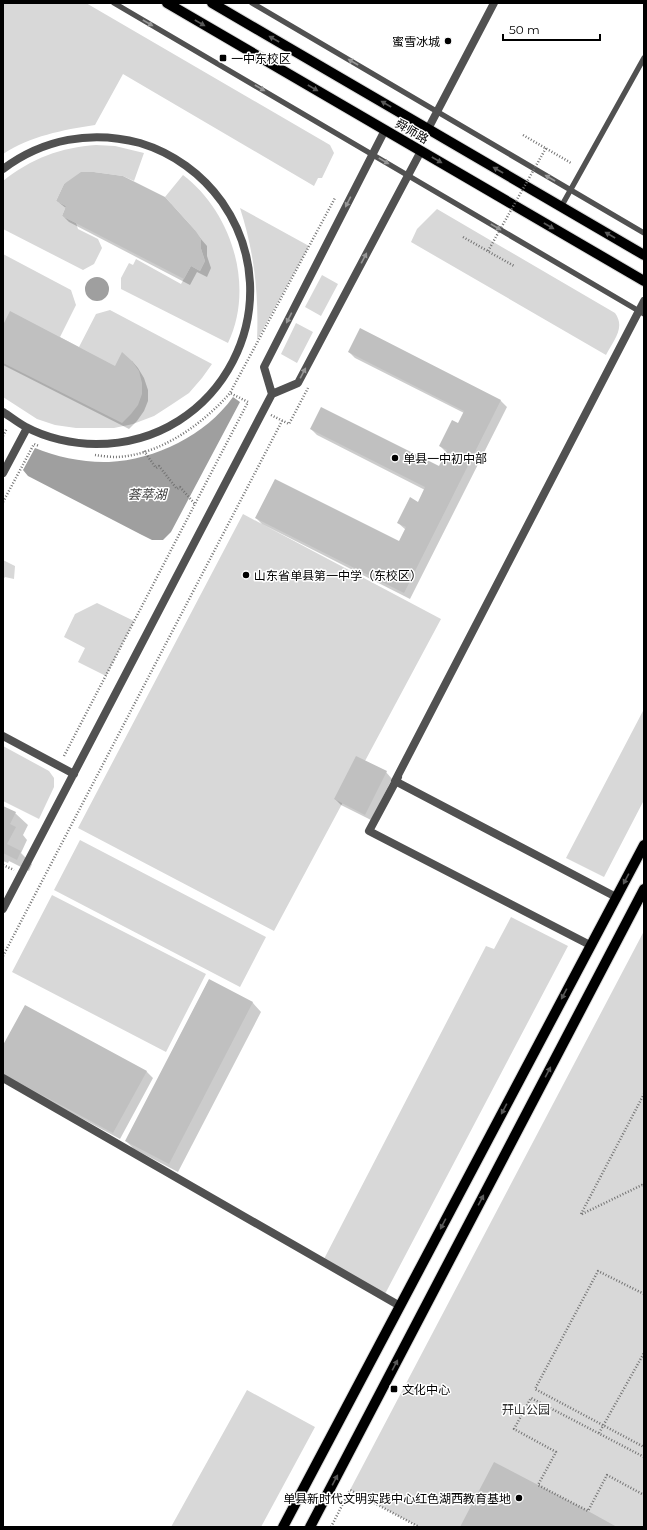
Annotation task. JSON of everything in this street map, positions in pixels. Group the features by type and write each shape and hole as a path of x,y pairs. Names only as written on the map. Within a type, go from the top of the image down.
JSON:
{"main road":[{"name":"舜师路","path":"167,3 644,281"},
{"name":"舜师路","path":"212,3 644,255"},
{"path":"283,1527 644,844"},
{"path":"310,1527 644,889"}],"street":[{"path":"428,129 494,3"},
{"path":"272,394 264,367 385,130"},
{"path":"3,169 18,157 51,143 86,136 121,138 155,148 186,165 213,189 233,218 246,251 251,286 248,321 237,355 230,367 219,385 194,410 164,429 131,441 96,444 60,440 27,428 3,412"},
{"path":"3,909 272,394 298,383 421,151"},
{"path":"590,945 369,830 644,301"},
{"path":"3,473 27,428"},
{"path":"3,736 74,774"},
{"path":"399,774 396,781 616,897"},
{"path":"3,1078 400,1306"}],"lane":[{"path":"114,3 644,314"},
{"path":"252,3 644,233"},
{"path":"561,207 644,58"}],"path":[{"path":"523,135 571,163"},
{"path":"488,251 546,148"},
{"path":"64,756 248,402 230,393 335,198"},
{"path":"463,237 514,266"},
{"path":"3,956 282,421"},
{"path":"3,436 7,428"},
{"path":"144,451 156,468 159,466 177,489 180,487 195,504"},
{"path":"644,1094 581,1214 642,1185 644,1186"},
{"path":"644,1294 598,1271 535,1389 644,1447"},
{"path":"599,1433 644,1353"},
{"path":"644,1457 531,1398 514,1429 556,1452 538,1485 588,1511 607,1475 644,1495"},
{"path":"331,1527 350,1490 419,1527"}],"green space":[{"path":"3,3 86,3 330,145 334,153 322,178 318,178 314,186 123,74 95,125 71,129 36,138 3,154"},
{"path":"96,145 115,146 144,153 134,181 123,176 94,172 64,184 56,201 66,206 62,216 76,223 78,229 98,239 102,248 94,264 83,270 3,229 3,181 13,173 35,160 71,148"},
{"path":"183,175 200,191 214,209 226,230 234,252 239,275 239,298 236,321 228,343 121,289 121,278 129,263 133,265 136,259 181,284 191,266 200,271 205,261 195,230 165,197"},
{"path":"240,208 309,246 257,340 256,289 252,257"},
{"path":"437,209 615,313 618,319 619,329 615,340 606,355 411,242 417,229"},
{"path":"3,254 71,290 76,305 60,337 79,347 96,314 110,310 212,364 189,393 154,416 133,424 114,428 76,428 55,425 37,419 3,397"},
{"path":"322,275 338,284 321,316 305,307"},
{"path":"296,323 313,332 297,363 281,354"},
{"path":"243,514 441,619 274,931 78,828"},
{"path":"3,560 15,566 14,579 5,577 3,580"},
{"path":"97,603 134,621 106,676 78,662 85,648 64,637 75,614"},
{"path":"644,709 644,800 604,877 566,858"},
{"path":"3,746 49,771 54,778 54,787 39,819 3,801"},
{"path":"80,840 266,937 240,987 54,890"},
{"path":"52,895 206,974 166,1052 12,972"},
{"path":"511,917 568,946 385,1294 324,1259 486,946 494,949"},
{"name":"幵山公园","path":"644,931 644,1527 419,1527 350,1490"},
{"path":"247,1390 315,1427 261,1527 171,1527"}],"water":[{"path":"97,277 102,278 108,284 108,294 102,300 97,301 92,300 86,294 85,289 86,284 92,278"},
{"name":"荟萃湖","path":"233,397 240,402 171,532 163,540 152,540 140,534 28,476 23,470 35,448 71,459 90,462 126,460 161,451 194,434 209,423 222,411"}],"building":[{"path":"81,172 94,172 123,176 165,197 195,230 201,239 201,249 205,261 200,271 191,266 184,279 62,216 66,206 56,201 64,184"},
{"path":"10,311 115,366 122,352 132,361 139,371 142,383 142,394 138,405 131,414 122,423 3,363 3,325"},
{"name":"单县一中初中部","path":"360,328 501,400 404,593 255,518 275,479 399,541 406,527 397,523 410,497 418,502 425,487 310,429 321,407 439,466 447,450 439,446 452,420 458,423 464,411 348,352"},
{"path":"356,756 387,771 365,815 334,799"},
{"path":"3,806 16,812 10,824 16,827 7,844 21,851 17,860 3,853"},
{"path":"209,979 253,1002 169,1164 125,1141"},
{"path":"25,1005 147,1071 113,1133 3,1074 3,1045"},
{"name":"单县新时代文明实践中心红色湖西教育基地","path":"494,1462 588,1511 617,1527 460,1527"}],"place":[{"name":"蜜雪冰城","path":"448,41"},
{"name":"一中东校区","path":"223,58"},
{"name":"单县一中初中部","path":"395,458"},
{"name":"山东省单县第一中学（东校区）","path":"246,575"},
{"name":"文化中心","path":"394,1389"},
{"name":"单县新时代文明实践中心红色湖西教育基地","path":"519,1498"}]}
